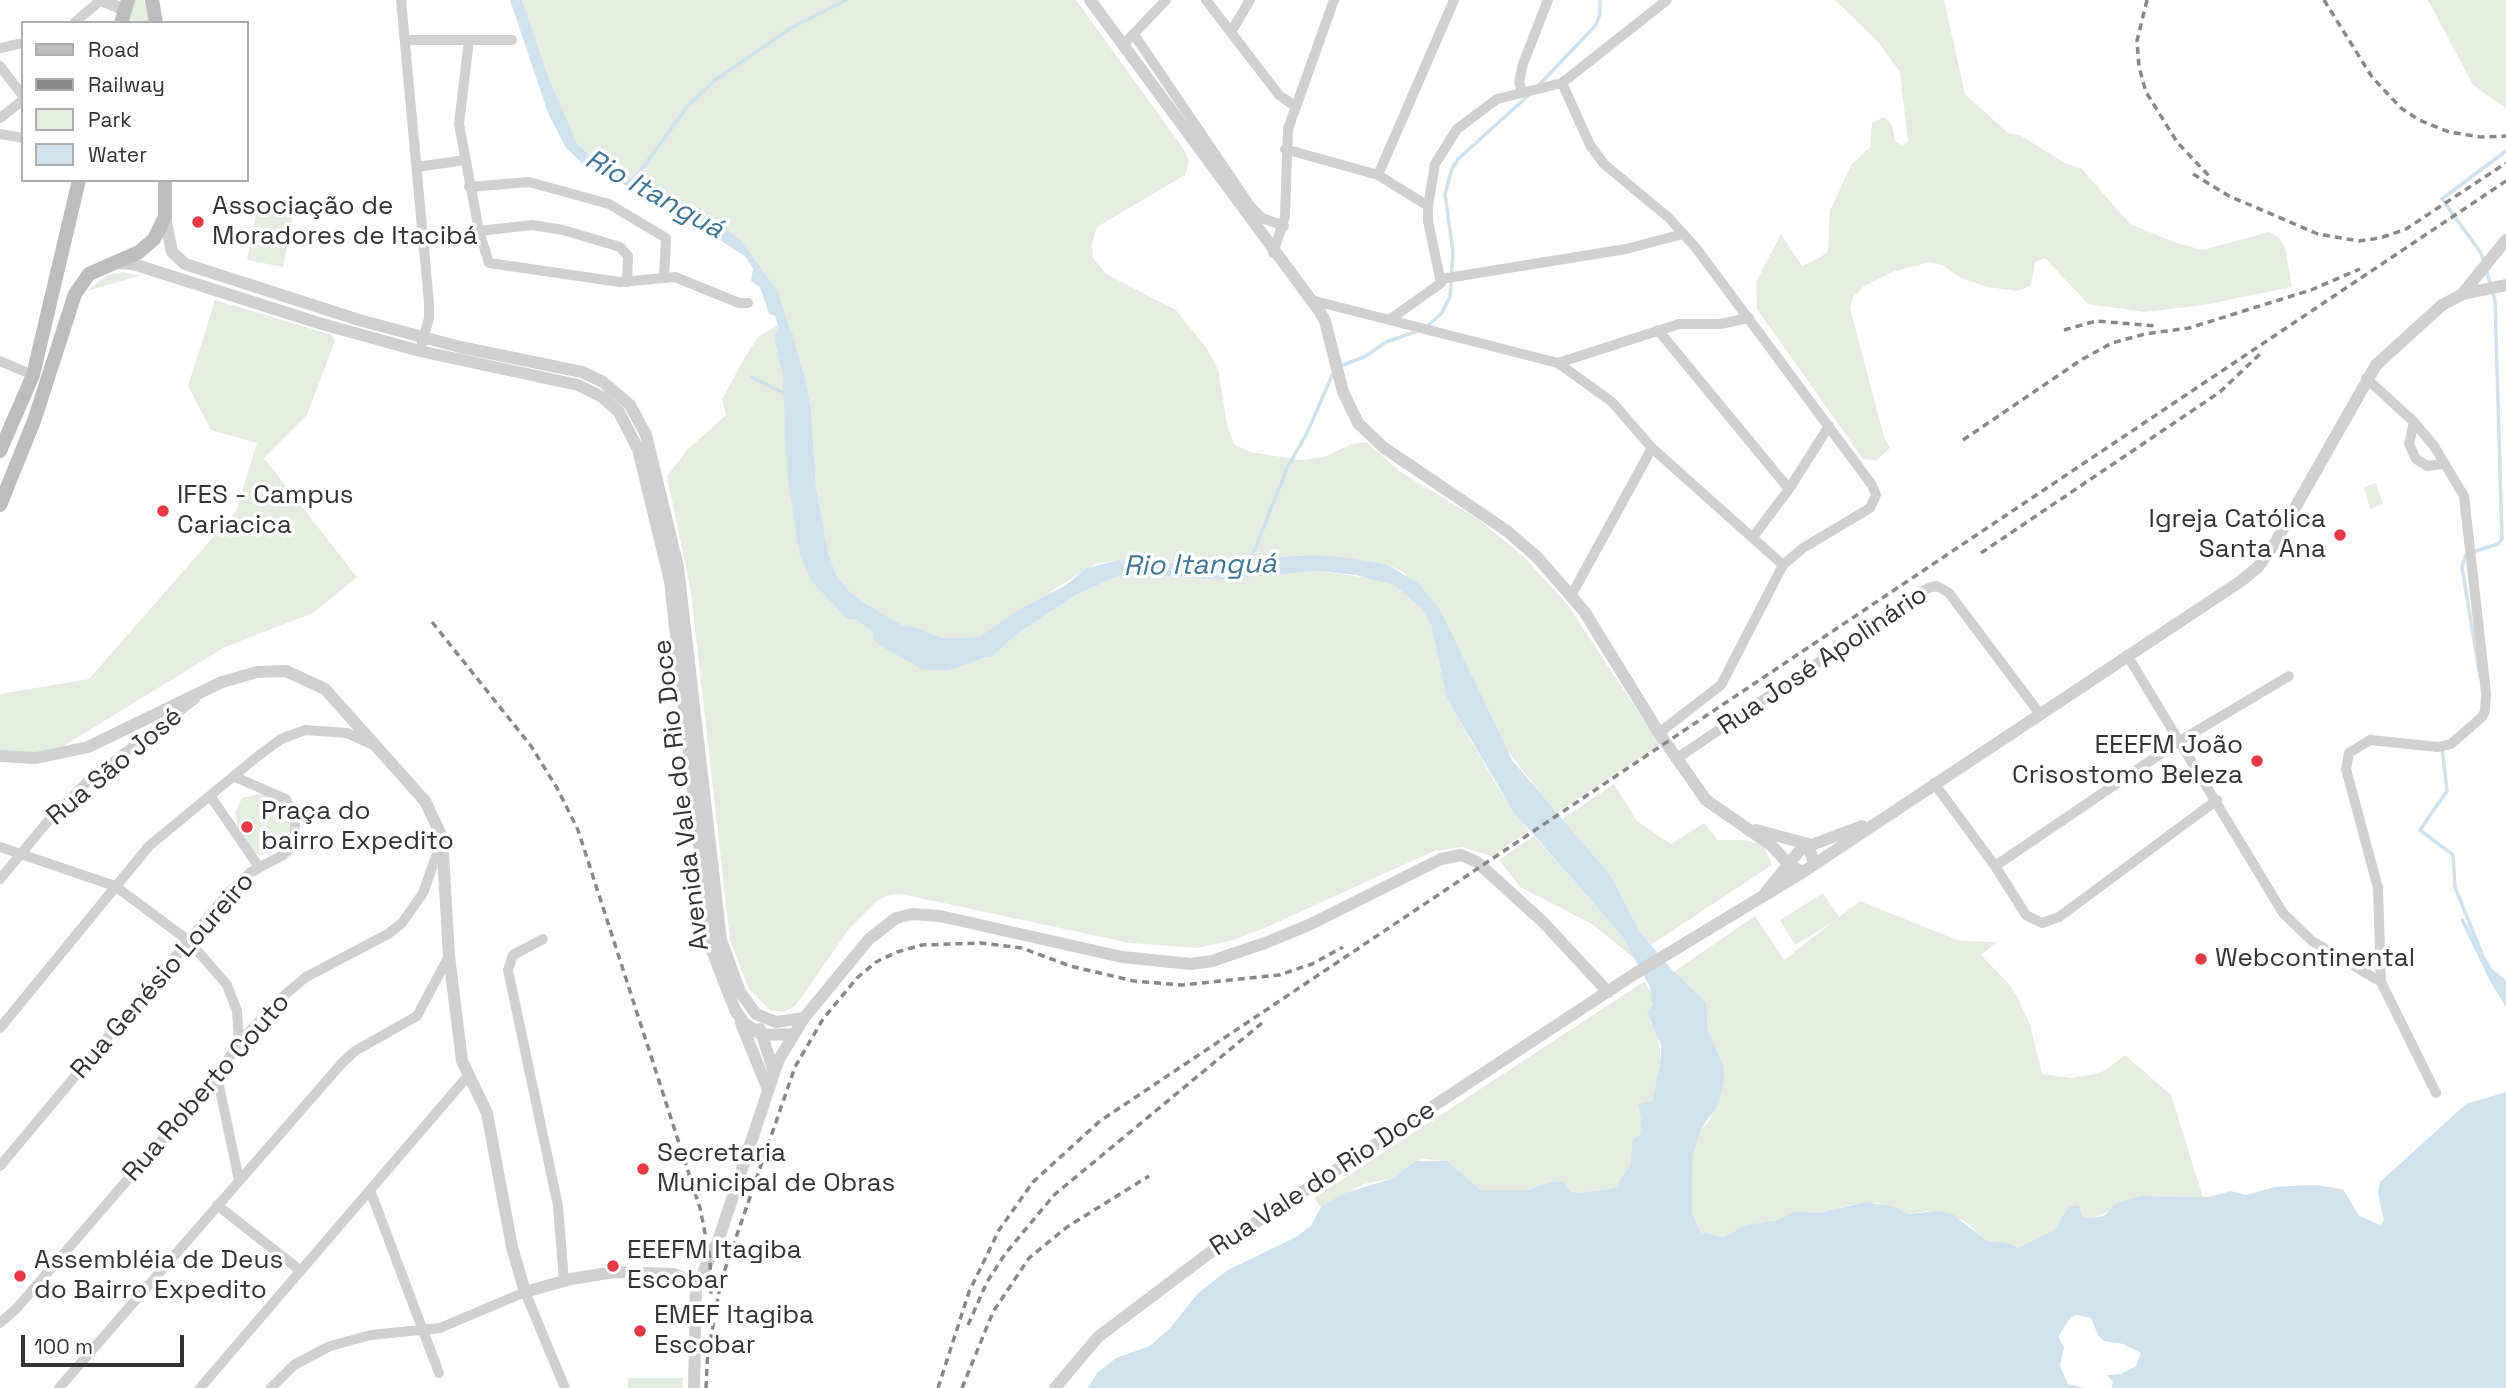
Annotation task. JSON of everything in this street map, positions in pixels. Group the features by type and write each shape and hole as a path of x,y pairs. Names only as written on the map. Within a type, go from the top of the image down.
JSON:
{"main road":[{"path":"152,0 156,21"},
{"path":"0,451 33,375 79,182"},
{"name":"Avenida Vale do Rio Doce","path":"165,182 165,217"},
{"path":"0,505 34,421 75,294 89,274 146,247 158,233 165,217"}],"street":[{"path":"76,21 101,0 125,11"},
{"path":"401,0 429,311 420,351"},
{"path":"1090,0 1325,321 1343,392 1365,432 1507,531 1573,594 1676,760 1706,800 1749,828 1778,852 1786,863 1803,872"},
{"path":"1124,45 1166,0"},
{"path":"1206,0 1279,95 1296,107"},
{"path":"1231,32 1250,0"},
{"path":"1273,253 1284,226 1285,149 1296,107 1334,0"},
{"path":"1378,175 1454,0"},
{"path":"1522,91 1523,64 1548,0"},
{"path":"1392,318 1435,289 1441,279 1427,221 1428,206 1435,164 1457,129 1497,99 1562,83 1664,1"},
{"path":"1135,36 1251,207 1262,218 1284,226"},
{"path":"405,40 512,40"},
{"path":"469,40 459,124 469,187 489,263 627,282 664,277 681,278 739,303 748,303"},
{"path":"0,48 21,43"},
{"path":"0,66 21,95"},
{"path":"1562,83 1590,145 1604,163 1683,234 1829,426 1872,485 1876,495 1875,503 1793,555 1783,565 1721,685 1659,733"},
{"path":"0,118 21,100"},
{"path":"0,134 21,138"},
{"path":"1285,149 1378,175 1428,206"},
{"path":"416,167 465,160"},
{"path":"469,187 529,182 609,204 666,238 664,277"},
{"name":"Avenida Vale do Rio Doce","path":"165,217 172,252 185,264 359,320 593,376 622,397 642,425 678,567 721,940 740,992 756,1014 774,1072"},
{"path":"479,231 532,225 563,230 620,247 628,256 627,282"},
{"path":"1441,279 1626,249 1683,234"},
{"path":"2463,294 2506,240"},
{"name":"Avenida Vale do Rio Doce","path":"108,263 133,264 322,324 420,351 578,385 611,404 630,429 638,449 670,581 707,929 715,962 735,1010 744,1023 762,1035"},
{"path":"2463,294 2506,285"},
{"name":"Rua Vale do Rio Doce","path":"1055,1388 1098,1337 1178,1274 1636,973 1803,872 2258,567 2366,378 2394,346 2442,305 2463,294"},
{"path":"1311,300 1392,318 1558,363 1612,402 1652,448 1783,565"},
{"path":"1558,363 1689,322 1720,324 1749,318"},
{"path":"1658,330 1789,489"},
{"path":"0,361 33,375"},
{"path":"2366,378 2414,422 2434,446 2442,464 2464,496 2487,703 2482,717 2451,744 2438,747 2370,740 2349,754 2346,769 2350,793 2378,888 2381,982 2436,1093"},
{"path":"2414,422 2409,444 2416,459 2427,466 2442,464"},
{"path":"1753,537 1789,489 1829,426"},
{"path":"1573,594 1652,448"},
{"name":"Rua José Apolinário","path":"1676,760 1928,588 1937,586 1949,593 2040,714"},
{"path":"2127,655 2283,913 2312,941 2381,982"},
{"path":"0,755 36,758 88,747 207,690 257,672 286,671 299,674 319,685 340,703 373,745 425,802 442,837 449,956 460,1051 467,1077 487,1113 512,1247 525,1292 565,1388"},
{"path":"1995,866 2178,742 2289,676"},
{"name":"Rua São José","path":"0,879 49,820 86,783 207,690"},
{"path":"0,1028 114,886 165,831 281,739 305,730 347,733 373,745"},
{"name":"Rua Genésio Loureiro","path":"0,1166 230,891 258,867 283,855 295,844 295,816 279,794 235,777"},
{"path":"1934,783 1995,866 2025,915 2042,923 2059,917 2217,800"},
{"path":"211,797 258,867"},
{"path":"1761,898 1786,863 1808,844 1879,820"},
{"path":"1749,828 1808,844"},
{"name":"Rua Roberto Couto","path":"0,1323 16,1309 217,1076 239,1042 297,984 388,934 402,923 424,893 442,837"},
{"path":"1808,844 1814,864"},
{"path":"0,846 114,886 189,941 227,985 237,1011 239,1042"},
{"path":"694,1388 697,1283 718,1241 767,1087 792,1034 804,1018 876,931 904,915 940,916 1122,957 1191,964 1212,961 1265,943 1320,920 1441,859 1461,855 1477,862 1543,922 1608,992"},
{"path":"543,939 513,955 508,970 558,1206 565,1281"},
{"path":"59,1388 348,1057 417,1016 449,956"},
{"path":"735,1010 767,1087"},
{"path":"756,1014 776,1022 804,1018"},
{"path":"762,1035 792,1034"},
{"path":"217,1076 239,1180"},
{"path":"201,1388 467,1077"},
{"path":"370,1190 439,1373"},
{"path":"217,1206 301,1271"},
{"path":"271,1388 294,1365 330,1346 372,1335 422,1331 452,1323 525,1292 565,1281 608,1272 644,1271 674,1274 697,1283"}],"green space":[{"path":"133,0 144,0 149,21 128,21"},
{"path":"522,0 1076,0 1183,148 1189,162 1185,175 1097,227 1092,244 1093,258 1106,274 1176,310 1207,349 1218,369 1227,424 1234,444 1250,452 1301,460 1324,457 1352,444 1367,442 1399,471 1478,519 1524,557 1567,604 1660,745 1556,813 1503,745 1441,611 1403,572 1386,564 1312,555 1167,563 1119,560 1095,564 979,637 940,638 921,629 902,625 868,605 851,593 836,575 828,552 816,487 811,407 805,378 778,291 739,238 696,209 601,164 578,145 549,79"},
{"path":"1835,0 1944,0 1965,94 2008,133 2020,135 2063,162 2082,169 2130,224 2171,241 2202,250 2269,232 2279,237 2285,248 2292,287 2203,305 2145,312 2088,304 2045,258 2035,262 2031,285 2018,291 1987,287 1959,277 1943,265 1930,262 1895,271 1863,287 1853,297 1850,308 1884,437 1890,448 1876,461 1863,459 1757,309 1756,282 1781,234 1802,266 1828,251 1830,211 1851,165 1870,147 1872,123 1884,117 1892,125 1895,141 1902,145 1908,142 1900,72 1878,42"},
{"path":"2428,0 2506,0 2506,108 2473,85"},
{"path":"257,210 293,217 283,267 247,260"},
{"path":"123,272 139,276 87,291 107,275"},
{"path":"215,300 332,335 335,341 307,415 264,458 357,577 313,613 225,647 62,747 45,752 0,752 0,694 89,679 236,511 257,443 211,430 188,386"},
{"path":"778,325 794,377 792,421 840,605 990,657 1017,634 1077,594 1124,574 1220,580 1316,571 1377,579 1394,585 1421,608 1431,625 1447,699 1498,788 1529,831 1492,856 1462,847 1434,851 1267,927 1233,940 1197,948 1130,943 901,894 889,895 878,900 849,929 796,1005 784,1012 770,1010 749,989 730,940 691,592 667,476 688,449 726,415 722,399 745,357 758,337"},
{"path":"2376,483 2383,504 2370,509 2364,487"},
{"path":"1614,784 1637,821 1671,844 1704,823 1718,840 1745,840 1764,846 1772,865 1651,945 1640,932 1611,876 1562,819"},
{"path":"264,793 291,808 292,838 283,848 262,855 255,853 246,843 238,827 235,812 242,798"},
{"path":"1534,836 1622,936 1635,959 1592,924 1520,887 1499,860"},
{"path":"1823,893 1839,917 1860,901 1960,941 1997,942 1981,955 2009,984 2018,998 2030,1025 2042,1074 2071,1078 2095,1074 2106,1070 2125,1055 2171,1095 2203,1197 2143,1196 2093,1218 2083,1217 2077,1205 2069,1208 2054,1230 2018,1248 1989,1242 1963,1220 1927,1211 1907,1214 1876,1203 1855,1204 1818,1213 1794,1211 1778,1220 1748,1225 1724,1237 1700,1232 1692,1212 1693,1156 1701,1129 1710,1120 1723,1065 1708,1030 1706,1002 1673,972 1755,916 1784,960 1833,922 1795,945 1780,920"},
{"path":"1645,981 1652,996 1650,1022 1657,1034 1661,1059 1652,1101 1648,1103 1639,1136 1632,1148 1630,1165 1615,1188 1577,1193 1570,1191 1564,1181 1550,1182 1528,1190 1479,1190 1447,1161 1424,1159 1415,1161 1394,1178 1364,1184 1321,1207 1314,1198"},
{"path":"628,1378 683,1378 683,1388 628,1388"}],"water":[{"path":"510,0 522,0 549,79 578,145 601,164 696,209 739,238 778,291 805,378 811,407 816,487 828,552 836,575 851,593 868,605 902,625 921,629 941,638 979,637 1022,608 1066,585 1087,568 1119,560 1155,564 1312,555 1341,557 1386,564 1418,583 1441,611 1512,760 1611,876 1640,932 1673,971 1706,1002 1708,1030 1723,1065 1724,1079 1719,1103 1701,1129 1693,1156 1692,1212 1700,1232 1724,1237 1747,1225 1778,1220 1794,1211 1818,1213 1866,1202 1895,1207 1907,1214 1939,1211 1952,1214 1989,1242 2004,1242 2018,1248 2054,1230 2069,1207 2078,1205 2083,1217 2093,1218 2104,1216 2118,1202 2143,1196 2208,1197 2231,1191 2246,1195 2274,1187 2314,1185 2343,1189 2359,1216 2380,1225 2384,1220 2378,1194 2380,1182 2466,1104 2506,1092 2506,1388 2111,1388 2113,1382 2107,1375 2121,1374 2136,1366 2141,1353 2123,1344 2104,1341 2098,1335 2091,1318 2077,1315 2071,1317 2058,1337 2064,1347 2060,1366 2068,1384 2084,1388 1088,1388 1097,1373 1116,1358 1150,1346 1171,1327 1198,1293 1228,1270 1296,1237 1311,1226 1321,1207 1345,1193 1394,1178 1415,1161 1447,1161 1480,1190 1528,1190 1550,1182 1564,1181 1570,1191 1577,1193 1615,1188 1630,1165 1633,1139 1639,1136 1642,1124 1638,1104 1652,1101 1661,1059 1661,1046 1647,1012 1652,1006 1650,987 1622,936 1513,811 1447,699 1431,625 1421,608 1394,585 1356,575 1316,571 1220,580 1124,574 1077,594 1017,634 991,657 945,660 888,645 840,605 815,551 806,512 792,421 794,376 775,316 769,314 760,287 751,281 753,269 746,257 697,225 697,222 582,163 566,148 548,113"},
{"path":"2463,918 2492,969 2506,980 2506,1007 2490,981 2460,919"}],"waterway":[{"path":"633,181 687,107 714,81 791,28 846,0"},
{"path":"1538,86 1596,25 1600,14 1600,0"},
{"path":"1425,328 1441,314 1450,297 1453,252 1445,194 1452,169 1458,159 1530,94"},
{"path":"2484,262 2481,253 2442,199 2506,151"},
{"path":"2480,677 2462,567 2466,554 2498,544 2502,539 2495,300 2486,269"},
{"path":"1340,366 1364,357 1386,342 1418,331"},
{"name":"Rio Itanguá","path":"784,338 792,373 797,477 809,552 819,575 852,610"},
{"path":"1250,562 1287,468 1307,433 1334,371"},
{"path":"751,377 792,397"},
{"name":"Rio Itanguá","path":"883,636 925,660 946,661 974,651"},
{"path":"2442,748 2447,791 2420,830 2453,855 2455,887 2482,954"}],"railway":[{"path":"2147,0 2137,41 2139,67 2146,92 2177,142 2211,178"},
{"path":"2324,0 2372,77 2401,108 2419,120 2449,132 2481,137 2506,136"},
{"path":"2193,174 2229,196 2318,234 2359,241 2380,238 2406,229 2506,163"},
{"path":"938,1388 969,1292 999,1230 1033,1182 1100,1121 2506,181"},
{"path":"1963,440 2081,360 2112,343 2145,334 2189,328 2311,290 2360,269"},
{"path":"2064,330 2096,321 2157,326"},
{"path":"1981,553 2220,392 2260,354"},
{"path":"432,622 531,746 557,788 578,830 700,1208 710,1258 711,1297"},
{"path":"708,1353 721,1281 795,1067 823,1019 857,978 876,962 897,952 922,945 981,943 1022,948 1070,966 1134,981 1182,985 1279,975 1312,964 1343,947"},
{"path":"968,1325 987,1282 1005,1254 1054,1195 1262,1023"},
{"path":"962,1388 993,1312 1029,1258 1067,1227 1149,1176"},
{"path":"706,1388 708,1346"}],"place":[{"name":"Associação de Moradores de Itacibá","path":"198,222"},
{"name":"IFES - Campus Cariacica","path":"163,511"},
{"name":"Igreja Católica Santa Ana","path":"2340,535"},
{"name":"EEEFM João Crisostomo Beleza","path":"2257,761"},
{"name":"Praça do bairro Expedito","path":"247,827"},
{"name":"Webcontinental","path":"2201,959"},
{"name":"Secretaria Municipal de Obras","path":"643,1169"},
{"name":"EEEFM Itagiba Escobar","path":"613,1266"},
{"name":"Assembléia de Deus do Bairro Expedito","path":"20,1276"},
{"name":"EMEF Itagiba Escobar","path":"640,1331"}]}
